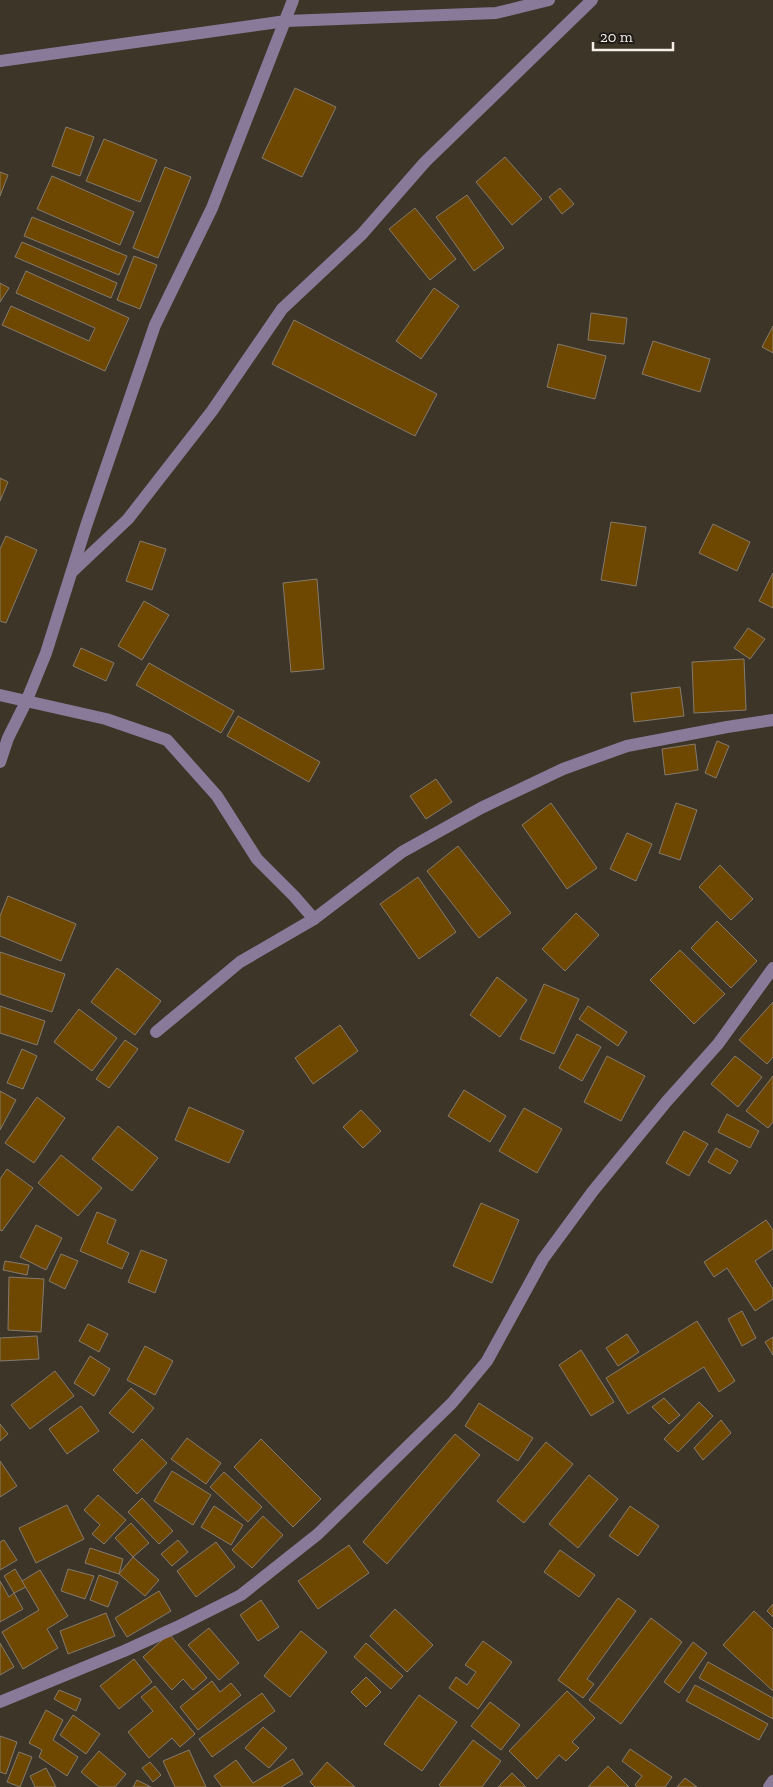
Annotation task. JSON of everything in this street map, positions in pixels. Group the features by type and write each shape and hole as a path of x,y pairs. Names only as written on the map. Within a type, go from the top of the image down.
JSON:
{"street":[{"path":"0,762 8,738 26,702 46,653 154,325 212,208 293,0"},
{"path":"0,61 286,20 496,13 549,0"},
{"path":"71,573 128,519 212,411 282,309 362,234 425,162 592,0"},
{"path":"0,695 106,719 167,740 217,796 257,859 314,919"},
{"path":"156,1032 240,962 314,919 402,852 481,808 563,770 627,746 773,720"},
{"path":"0,1702 168,1631 241,1595 318,1534 452,1403 487,1362 542,1259 593,1191 667,1101 718,1044 773,968"},
{"path":"769,1787 773,1781"}],"building":[{"path":"295,88 336,107 302,177 262,158"},
{"path":"66,127 94,137 80,176 52,166"},
{"path":"104,139 157,160 140,202 86,181"},
{"path":"505,157 542,199 512,225 476,182"},
{"path":"165,167 191,177 158,258 133,248"},
{"path":"0,172 8,175 0,196"},
{"path":"52,176 134,212 120,245 37,209"},
{"path":"560,188 574,204 562,214 549,197"},
{"path":"467,195 504,248 474,271 436,217"},
{"path":"415,208 456,259 430,280 389,229"},
{"path":"32,217 127,256 119,275 24,236"},
{"path":"22,242 117,283 111,298 15,257"},
{"path":"134,256 157,265 140,309 117,300"},
{"path":"26,271 129,318 105,371 2,325 11,306 89,341 95,328 16,293"},
{"path":"0,283 9,288 0,302"},
{"path":"434,288 459,306 421,359 396,341"},
{"path":"591,313 627,318 624,344 588,340"},
{"path":"294,320 437,394 415,436 272,364"},
{"path":"773,326 773,353 762,347"},
{"path":"653,341 710,359 700,392 642,374"},
{"path":"558,344 606,356 595,399 547,387"},
{"path":"0,478 8,482 0,501"},
{"path":"611,522 646,527 636,586 601,580"},
{"path":"713,524 750,542 737,571 699,553"},
{"path":"6,536 37,550 6,623 0,621 0,549"},
{"path":"140,541 166,549 152,590 126,581"},
{"path":"773,573 773,608 759,601"},
{"path":"317,579 324,669 291,672 283,583"},
{"path":"144,601 169,615 142,660 118,646"},
{"path":"748,628 765,639 750,659 734,648"},
{"path":"81,648 114,663 106,681 73,666"},
{"path":"744,659 746,710 694,713 692,662"},
{"path":"149,663 234,711 221,733 136,685"},
{"path":"680,687 684,716 634,722 631,693"},
{"path":"238,716 320,762 309,782 227,736"},
{"path":"717,741 729,746 716,778 705,773"},
{"path":"695,744 698,770 665,775 662,749"},
{"path":"436,779 452,802 426,819 410,796"},
{"path":"551,803 597,868 567,889 522,825"},
{"path":"676,803 697,810 680,860 659,853"},
{"path":"627,833 652,844 636,881 610,869"},
{"path":"458,846 511,913 479,938 427,871"},
{"path":"720,865 753,899 731,920 699,887"},
{"path":"418,877 456,932 419,959 380,904"},
{"path":"8,896 76,924 61,961 0,936 0,916"},
{"path":"576,913 599,935 565,971 542,949"},
{"path":"717,921 757,961 731,988 691,948"},
{"path":"680,950 725,994 694,1024 650,980"},
{"path":"0,952 65,974 52,1012 0,994"},
{"path":"117,968 161,1001 135,1035 91,1002"},
{"path":"497,977 527,1000 500,1037 470,1015"},
{"path":"544,984 579,999 554,1054 520,1039"},
{"path":"773,1002 773,1057 767,1064 739,1040"},
{"path":"0,1006 45,1021 37,1045 0,1033"},
{"path":"588,1006 627,1032 618,1046 579,1019"},
{"path":"79,1009 117,1038 92,1071 54,1042"},
{"path":"340,1025 358,1051 313,1084 295,1058"},
{"path":"577,1034 601,1047 582,1081 559,1068"},
{"path":"125,1040 138,1049 109,1088 96,1079"},
{"path":"22,1049 37,1056 23,1089 7,1083"},
{"path":"607,1056 645,1076 621,1121 584,1102"},
{"path":"735,1056 762,1077 738,1107 711,1084"},
{"path":"773,1076 773,1122 768,1128 746,1111"},
{"path":"464,1090 506,1116 490,1142 448,1116"},
{"path":"0,1091 16,1100 0,1130"},
{"path":"37,1097 65,1118 34,1163 5,1143"},
{"path":"189,1107 244,1131 229,1163 175,1140"},
{"path":"524,1108 562,1129 537,1173 499,1151"},
{"path":"361,1110 381,1131 363,1148 343,1127"},
{"path":"727,1114 759,1131 750,1148 718,1132"},
{"path":"118,1126 158,1158 132,1191 92,1159"},
{"path":"684,1131 708,1144 689,1176 666,1163"},
{"path":"716,1148 738,1161 730,1174 708,1162"},
{"path":"61,1155 102,1188 78,1216 38,1183"},
{"path":"7,1169 33,1188 2,1231 0,1230 0,1179"},
{"path":"481,1203 519,1220 492,1283 453,1266"},
{"path":"97,1212 116,1220 107,1243 129,1253 122,1269 80,1251"},
{"path":"766,1220 773,1230 773,1249 755,1261 773,1289 773,1299 755,1311 727,1268 714,1277 704,1262"},
{"path":"36,1225 62,1238 46,1270 20,1257"},
{"path":"141,1250 167,1260 155,1293 128,1282"},
{"path":"61,1254 78,1261 65,1289 49,1281"},
{"path":"5,1261 29,1265 27,1275 3,1270"},
{"path":"9,1277 44,1279 41,1332 8,1330"},
{"path":"742,1311 756,1338 742,1346 728,1319"},
{"path":"697,1321 735,1381 719,1392 704,1367 628,1414 606,1378"},
{"path":"88,1324 108,1334 99,1352 79,1341"},
{"path":"627,1334 639,1352 618,1366 606,1348"},
{"path":"37,1336 39,1359 0,1361 0,1338"},
{"path":"773,1337 773,1355 765,1342"},
{"path":"145,1346 173,1361 155,1395 127,1380"},
{"path":"581,1350 614,1402 591,1416 559,1365"},
{"path":"90,1356 110,1369 94,1396 74,1383"},
{"path":"55,1371 74,1396 30,1429 11,1405"},
{"path":"131,1388 154,1408 133,1433 109,1413"},
{"path":"664,1398 680,1415 669,1424 652,1407"},
{"path":"699,1402 713,1416 678,1452 664,1439"},
{"path":"479,1403 533,1438 518,1461 465,1426"},
{"path":"81,1406 99,1431 67,1454 49,1429"},
{"path":"721,1420 731,1433 703,1460 694,1448"},
{"path":"0,1424 8,1434 0,1441"},
{"path":"455,1434 480,1455 387,1564 363,1542"},
{"path":"187,1438 221,1463 206,1484 171,1459"},
{"path":"142,1439 167,1463 137,1494 113,1470"},
{"path":"261,1439 321,1499 293,1527 234,1467"},
{"path":"546,1442 573,1464 524,1523 497,1501"},
{"path":"0,1461 17,1486 0,1497"},
{"path":"172,1471 211,1495 193,1525 154,1501"},
{"path":"224,1472 262,1507 248,1522 210,1487"},
{"path":"589,1475 618,1499 578,1548 549,1524"},
{"path":"98,1495 126,1520 104,1544 92,1534 100,1525 84,1510"},
{"path":"142,1498 173,1531 159,1544 128,1512"},
{"path":"67,1505 84,1539 36,1563 19,1528"},
{"path":"214,1506 243,1525 231,1545 201,1527"},
{"path":"630,1506 659,1526 638,1556 609,1536"},
{"path":"263,1516 283,1535 252,1568 232,1550"},
{"path":"131,1523 149,1543 133,1557 115,1538"},
{"path":"4,1540 17,1560 0,1570 0,1542"},
{"path":"178,1540 188,1552 172,1566 161,1554"},
{"path":"216,1542 235,1567 196,1597 177,1571"},
{"path":"349,1545 369,1573 318,1609 298,1581"},
{"path":"90,1548 123,1559 119,1574 85,1563"},
{"path":"560,1550 595,1575 579,1597 544,1572"},
{"path":"133,1557 159,1580 145,1596 119,1574"},
{"path":"15,1569 26,1587 14,1593 4,1576"},
{"path":"68,1569 94,1576 85,1599 61,1591"},
{"path":"40,1570 68,1616 47,1629 58,1648 23,1669 2,1632 39,1610 22,1581"},
{"path":"99,1575 118,1582 108,1607 90,1600"},
{"path":"0,1581 9,1597 14,1593 23,1609 0,1622"},
{"path":"159,1591 171,1611 127,1637 115,1618"},
{"path":"618,1598 636,1611 587,1679 594,1684 583,1698 558,1680"},
{"path":"261,1600 279,1627 258,1641 240,1615"},
{"path":"773,1604 773,1617 767,1611"},
{"path":"395,1609 433,1645 407,1672 370,1636"},
{"path":"754,1611 773,1629 773,1691 723,1645"},
{"path":"106,1613 115,1636 68,1654 60,1631"},
{"path":"651,1618 682,1642 621,1724 589,1700"},
{"path":"209,1628 239,1663 219,1680 188,1645"},
{"path":"301,1631 327,1652 290,1697 264,1676"},
{"path":"169,1634 207,1678 193,1690 183,1679 172,1690 143,1657"},
{"path":"483,1641 512,1662 478,1709 449,1688 456,1677 467,1685 476,1672 465,1665"},
{"path":"693,1642 707,1653 679,1693 664,1682"},
{"path":"0,1643 14,1667 0,1675"},
{"path":"366,1643 403,1676 391,1689 354,1657"},
{"path":"134,1659 152,1682 119,1709 100,1686"},
{"path":"708,1662 773,1698 773,1719 699,1678"},
{"path":"366,1677 381,1692 366,1707 351,1692"},
{"path":"212,1681 220,1692 231,1683 241,1695 198,1730 180,1707"},
{"path":"695,1685 768,1724 759,1740 686,1701"},
{"path":"155,1686 195,1734 180,1747 172,1738 149,1758 128,1732 153,1711 141,1697"},
{"path":"59,1690 81,1699 76,1711 54,1699"},
{"path":"567,1691 595,1718 572,1742 579,1748 566,1761 559,1755 537,1779 509,1751"},
{"path":"262,1693 275,1711 212,1757 199,1739"},
{"path":"419,1695 457,1722 422,1771 384,1744"},
{"path":"490,1702 520,1725 501,1750 471,1726"},
{"path":"46,1710 63,1720 53,1740 78,1757 67,1776 39,1757 42,1750 29,1743"},
{"path":"73,1715 100,1734 86,1754 60,1735"},
{"path":"263,1727 287,1748 269,1768 245,1748"},
{"path":"0,1736 17,1742 6,1774 0,1772"},
{"path":"473,1740 501,1761 482,1787 441,1787 439,1785"},
{"path":"630,1749 672,1777 665,1787 637,1787 635,1785 642,1776 622,1761"},
{"path":"189,1750 206,1787 175,1787 163,1761"},
{"path":"99,1751 126,1774 115,1787 99,1787 81,1772"},
{"path":"19,1752 32,1757 20,1787 7,1782"},
{"path":"293,1759 303,1774 281,1787 222,1787 214,1776 236,1760 253,1783"},
{"path":"150,1762 161,1775 153,1782 142,1768"},
{"path":"327,1762 355,1787 315,1787 310,1782"},
{"path":"608,1766 629,1787 588,1787"},
{"path":"46,1768 56,1787 35,1787 30,1776"},
{"path":"512,1773 526,1787 498,1787"},
{"path":"685,1778 697,1787 677,1787"},
{"path":"137,1780 151,1787 133,1787"}]}
